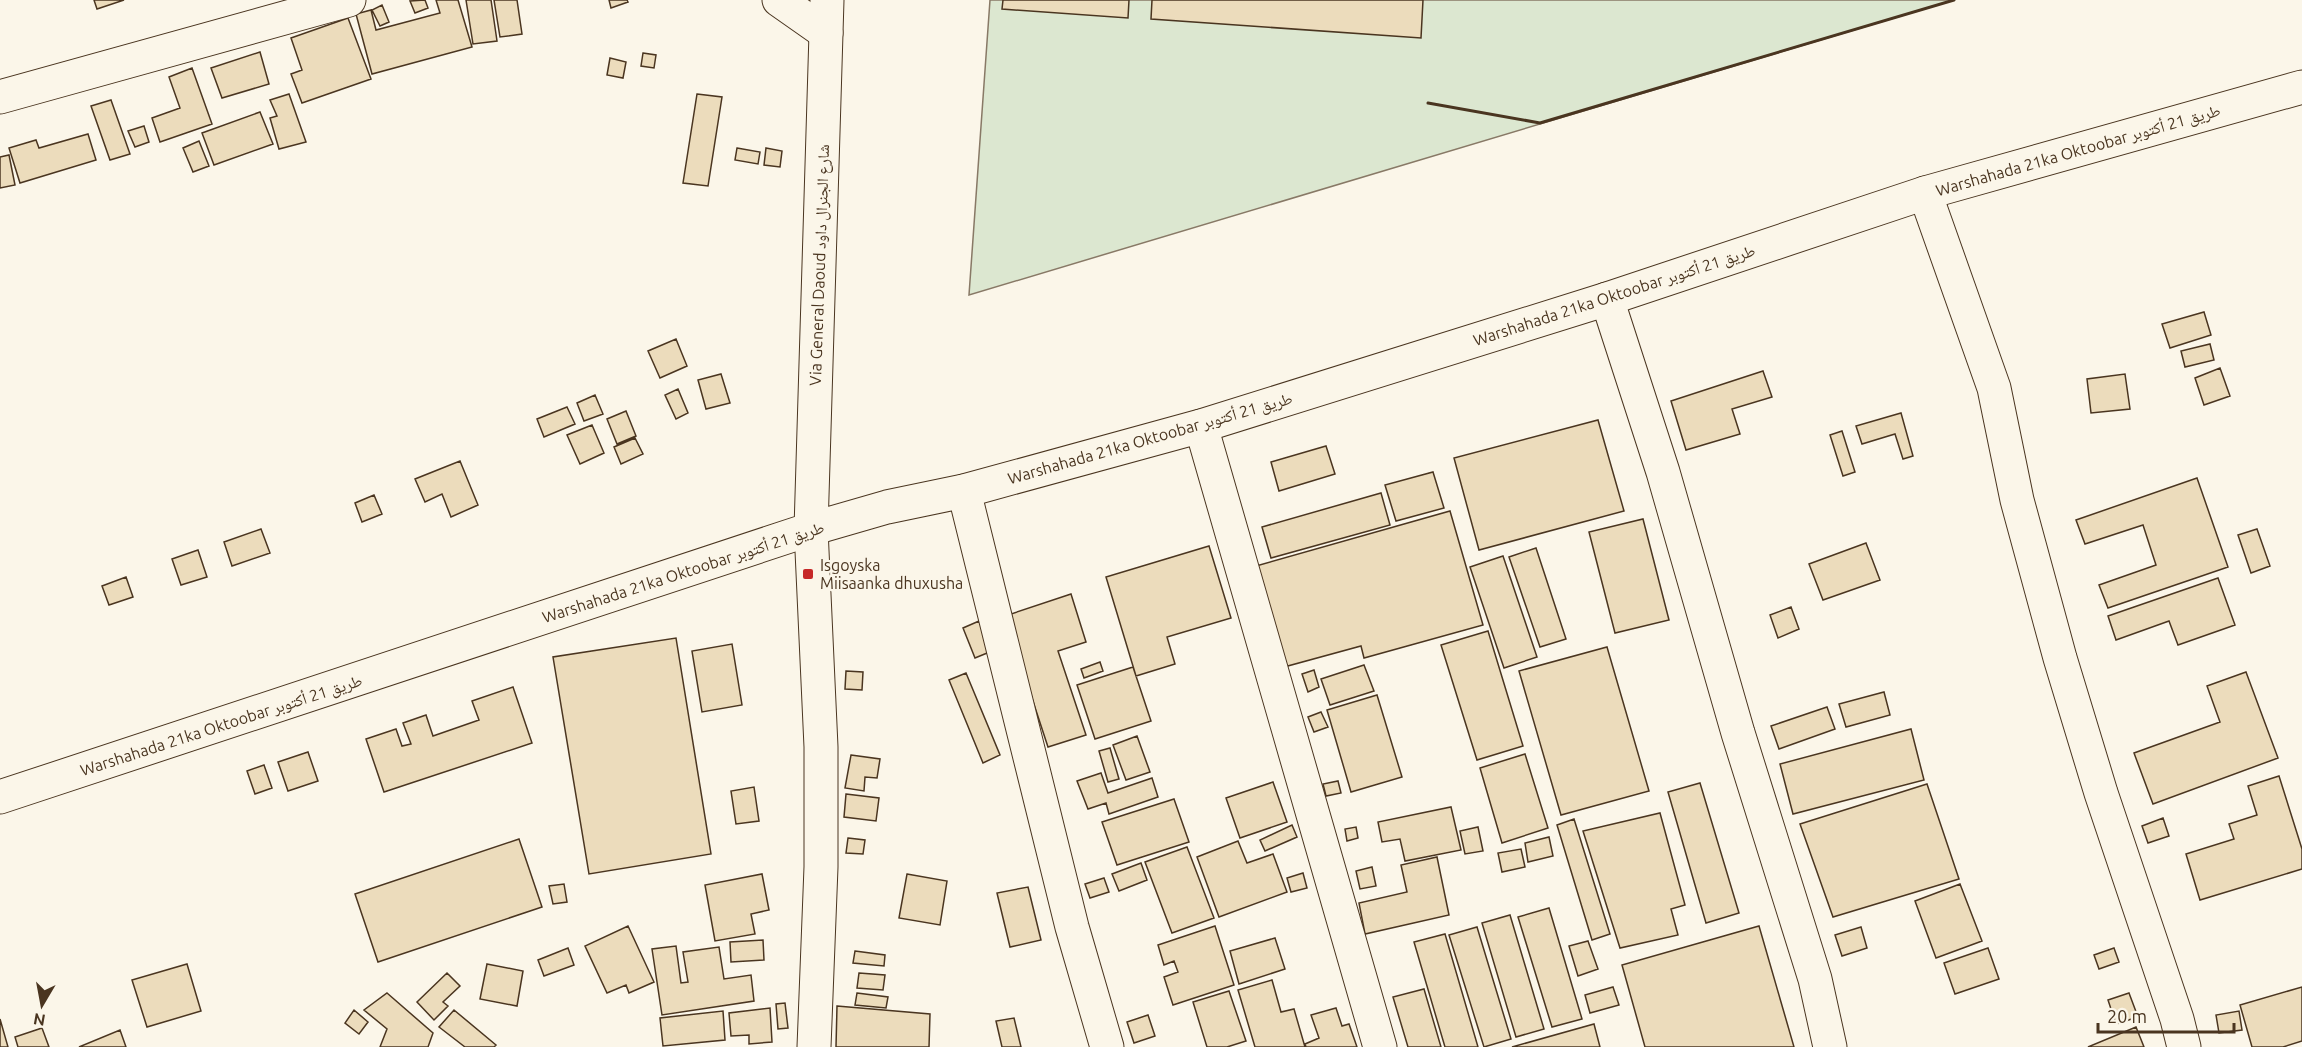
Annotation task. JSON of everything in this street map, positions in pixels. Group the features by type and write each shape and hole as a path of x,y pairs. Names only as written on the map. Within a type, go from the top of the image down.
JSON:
{"street":[{"path":"0,97 349,0"},
{"path":"779,0 826,33"},
{"name":"Via General Daoud شارع الجنرال داود","path":"814,1047 821,867 821,747 811,529 827,0"},
{"name":"Warshahada 21ka Oktoobar طريق 21 أكتوبر","path":"0,797 811,529 886,507 964,491 1201,426 1607,299 1925,194 2302,87"},
{"path":"1925,194 1994,388 2017,500 2060,658 2101,793 2177,1019 2184,1047"},
{"path":"1607,299 1663,472 1738,733 1815,979 1830,1047"},
{"path":"1201,426 1380,1047"},
{"path":"964,491 1072,927 1107,1047"}],"green space":[{"path":"990,0 1954,0 969,295"}],"building":[{"path":"94,0 124,0 97,9"},
{"path":"425,0 428,8 415,13 410,1"},
{"path":"436,0 458,0 472,47 372,74 356,14 371,10 376,30 440,13"},
{"path":"466,0 491,0 497,41 473,44"},
{"path":"494,0 517,0 522,34 500,37"},
{"path":"609,0 627,0 628,2 611,8"},
{"path":"1003,0 1129,0 1128,18 1002,9"},
{"path":"1152,0 1423,0 1421,38 1151,19"},
{"path":"382,5 389,22 380,26 372,10"},
{"path":"348,18 371,79 302,103 291,74 302,70 291,38"},
{"path":"260,52 269,84 222,98 211,68"},
{"path":"643,53 656,55 654,68 641,66"},
{"path":"610,58 626,62 623,78 607,75"},
{"path":"192,68 212,124 160,142 152,118 180,108 169,77"},
{"path":"289,94 306,142 279,149 270,118 277,116 270,100"},
{"path":"697,94 722,97 708,186 683,183"},
{"path":"111,100 130,154 110,160 91,106"},
{"path":"260,112 273,144 214,165 202,133"},
{"path":"144,126 149,142 135,147 128,131"},
{"path":"88,134 96,160 20,183 9,148 36,140 39,148"},
{"path":"199,141 209,166 193,172 183,148"},
{"path":"737,148 760,152 758,164 735,160"},
{"path":"766,148 782,151 780,167 764,165"},
{"path":"9,155 15,185 0,188 0,157"},
{"path":"2204,312 2211,335 2170,348 2162,324"},
{"path":"676,339 687,366 660,378 648,351"},
{"path":"2210,344 2214,360 2185,367 2181,351"},
{"path":"2220,368 2230,396 2204,405 2195,378"},
{"path":"1763,371 1772,397 1732,409 1740,434 1686,450 1671,401"},
{"path":"721,374 730,403 706,409 698,380"},
{"path":"2125,374 2130,409 2091,413 2087,379"},
{"path":"678,389 688,413 676,419 665,395"},
{"path":"595,395 603,414 584,421 577,403"},
{"path":"567,407 575,424 544,437 537,419"},
{"path":"626,411 636,436 617,444 607,419"},
{"path":"1901,413 1913,456 1903,459 1895,434 1862,444 1856,426"},
{"path":"1598,420 1624,511 1479,550 1454,458"},
{"path":"592,425 604,453 580,464 567,435"},
{"path":"1842,431 1855,472 1843,476 1830,435"},
{"path":"635,438 643,454 621,464 614,447"},
{"path":"1326,446 1335,474 1279,491 1271,462"},
{"path":"460,461 478,505 451,517 442,494 425,502 415,479"},
{"path":"1433,472 1444,508 1396,521 1385,485"},
{"path":"2197,478 2228,567 2108,608 2099,585 2156,565 2143,525 2085,544 2076,520"},
{"path":"1381,493 1390,525 1271,558 1262,527"},
{"path":"374,495 382,514 362,522 355,503"},
{"path":"1450,511 1483,625 1364,658 1361,646 1284,667 1256,566"},
{"path":"1643,519 1669,620 1615,633 1589,532"},
{"path":"261,529 270,553 232,566 224,542"},
{"path":"2257,529 2270,566 2251,573 2238,535"},
{"path":"1866,543 1880,580 1823,600 1809,564"},
{"path":"1209,546 1231,618 1167,637 1175,664 1136,676 1106,577"},
{"path":"1536,548 1566,639 1540,647 1509,557"},
{"path":"198,550 207,577 181,585 172,559"},
{"path":"1503,556 1537,657 1504,668 1470,567"},
{"path":"126,577 133,597 109,605 102,586"},
{"path":"2218,578 2235,625 2178,645 2169,621 2116,640 2108,616"},
{"path":"1071,594 1086,642 1058,651 1086,735 1048,747 1005,616"},
{"path":"1791,607 1799,629 1778,638 1770,615"},
{"path":"979,621 992,651 975,658 963,628"},
{"path":"1488,631 1523,746 1477,760 1441,645"},
{"path":"676,638 711,854 589,874 553,657"},
{"path":"732,644 742,705 702,712 692,651"},
{"path":"1607,647 1649,791 1561,815 1519,671"},
{"path":"1100,662 1103,671 1084,678 1081,669"},
{"path":"1364,665 1374,691 1330,705 1321,679"},
{"path":"1133,667 1151,721 1095,739 1077,685"},
{"path":"1314,670 1319,687 1308,692 1302,674"},
{"path":"846,671 863,672 862,690 845,689"},
{"path":"2246,672 2278,758 2153,804 2134,753 2220,722 2207,686"},
{"path":"966,673 1000,755 983,763 949,680"},
{"path":"513,687 532,743 384,792 366,739 396,729 402,746 411,744 403,723 426,715 433,736 479,720 472,701"},
{"path":"1884,692 1890,715 1846,727 1839,704"},
{"path":"1377,695 1402,777 1351,792 1327,710"},
{"path":"1827,707 1835,729 1779,749 1771,726"},
{"path":"1321,712 1328,727 1314,732 1308,717"},
{"path":"1911,729 1924,780 1793,814 1780,764"},
{"path":"1137,736 1150,772 1126,780 1113,745"},
{"path":"1110,748 1119,779 1108,782 1099,751"},
{"path":"308,752 318,781 288,791 278,762"},
{"path":"1525,754 1548,828 1502,843 1480,768"},
{"path":"851,755 880,759 877,778 865,777 864,791 845,788"},
{"path":"264,765 272,788 255,794 247,771"},
{"path":"1101,773 1108,793 1152,778 1158,797 1109,814 1106,803 1088,809 1077,781"},
{"path":"2279,776 2302,849 2302,869 2200,900 2186,854 2234,839 2229,824 2257,815 2248,786"},
{"path":"1338,781 1341,793 1326,796 1323,784"},
{"path":"1273,782 1287,822 1240,838 1226,798"},
{"path":"1700,783 1739,913 1706,923 1668,792"},
{"path":"1927,784 1959,879 1833,917 1800,824"},
{"path":"754,787 759,821 736,824 731,791"},
{"path":"846,794 879,798 876,821 844,817"},
{"path":"1174,799 1189,842 1117,865 1102,822"},
{"path":"1451,807 1461,850 1405,861 1400,839 1382,842 1378,822"},
{"path":"1660,813 1685,905 1671,909 1678,935 1620,948 1583,831"},
{"path":"2163,818 2169,836 2148,843 2142,826"},
{"path":"1574,819 1610,934 1592,940 1557,825"},
{"path":"1292,825 1297,837 1265,851 1260,840"},
{"path":"1356,827 1358,838 1347,841 1345,829"},
{"path":"1478,827 1483,851 1465,854 1460,831"},
{"path":"1549,837 1553,856 1528,862 1525,843"},
{"path":"848,838 865,840 863,854 846,853"},
{"path":"519,839 542,907 378,962 355,894"},
{"path":"1238,841 1247,863 1273,854 1287,892 1219,917 1197,857"},
{"path":"1187,847 1214,918 1172,933 1145,862"},
{"path":"1521,849 1525,867 1502,872 1498,853"},
{"path":"1437,857 1449,915 1365,934 1359,903 1407,892 1401,865"},
{"path":"1141,863 1147,880 1119,891 1112,874"},
{"path":"1372,867 1376,886 1360,889 1356,871"},
{"path":"1303,873 1307,888 1291,892 1287,878"},
{"path":"762,874 769,910 751,914 755,934 715,941 705,885"},
{"path":"907,874 947,881 940,925 899,918"},
{"path":"1104,878 1109,892 1090,898 1085,884"},
{"path":"564,884 567,902 553,904 549,886"},
{"path":"1960,884 1982,941 1936,958 1915,901"},
{"path":"1028,887 1041,940 1010,947 997,893"},
{"path":"1549,908 1582,1019 1552,1027 1518,917"},
{"path":"1510,915 1544,1029 1516,1037 1482,923"},
{"path":"628,926 654,982 629,993 626,985 607,993 585,946"},
{"path":"1215,926 1234,985 1173,1005 1164,977 1178,972 1174,961 1164,965 1158,945"},
{"path":"1759,926 1794,1047 1645,1047 1622,965"},
{"path":"1477,927 1511,1039 1484,1047 1449,935"},
{"path":"1861,927 1867,948 1842,956 1835,935"},
{"path":"1445,934 1478,1047 1445,1047 1414,942"},
{"path":"1275,938 1285,969 1239,984 1230,951"},
{"path":"763,940 764,960 731,962 730,942"},
{"path":"1588,941 1598,969 1578,976 1569,946"},
{"path":"676,946 681,983 688,982 683,952 719,947 724,979 751,975 754,1001 662,1015 652,949"},
{"path":"568,948 574,965 544,976 538,960"},
{"path":"1988,948 1999,979 1955,994 1944,963"},
{"path":"2114,948 2119,962 2099,969 2094,955"},
{"path":"855,951 885,955 884,966 853,963"},
{"path":"187,964 201,1011 147,1027 132,980"},
{"path":"487,964 523,971 517,1006 480,999"},
{"path":"447,973 460,986 443,1002 448,1006 434,1020 417,1002"},
{"path":"859,973 885,975 883,990 857,988"},
{"path":"1272,980 1281,1012 1294,1009 1305,1047 1255,1047 1238,990"},
{"path":"1613,987 1619,1005 1590,1013 1585,995"},
{"path":"2302,987 2302,1041 2283,1047 2252,1047 2240,1005"},
{"path":"1424,989 1441,1047 1408,1047 1393,997"},
{"path":"1229,991 1246,1041 1227,1047 1207,1047 1193,1002"},
{"path":"387,993 433,1033 428,1047 380,1047 387,1029 364,1010"},
{"path":"857,993 888,997 886,1008 855,1005"},
{"path":"2129,993 2138,1017 2116,1024 2108,1000"},
{"path":"785,1003 788,1028 778,1029 776,1004"},
{"path":"837,1006 930,1014 929,1047 836,1047"},
{"path":"770,1008 772,1042 749,1044 749,1035 731,1036 729,1013"},
{"path":"1336,1008 1342,1026 1349,1024 1357,1047 1306,1047 1305,1044 1319,1038 1311,1015"},
{"path":"354,1010 368,1022 359,1034 345,1023"},
{"path":"454,1010 496,1045 494,1047 465,1047 439,1027"},
{"path":"723,1011 725,1040 663,1046 660,1018"},
{"path":"2239,1011 2242,1030 2219,1033 2216,1015"},
{"path":"1148,1015 1155,1036 1134,1043 1127,1022"},
{"path":"1014,1018 1021,1047 1002,1047 996,1021"},
{"path":"0,1019 8,1047 0,1047"},
{"path":"1594,1024 1600,1047 1512,1047"},
{"path":"2136,1027 2144,1047 2088,1047"},
{"path":"42,1028 49,1047 18,1047 15,1037"},
{"path":"120,1030 126,1047 79,1047"}],"wall":[{"path":"1428,103 1540,123 1954,0"}],"place":[{"name":"Isgoyska Miisaanka dhuxusha","path":"808,574"}]}
